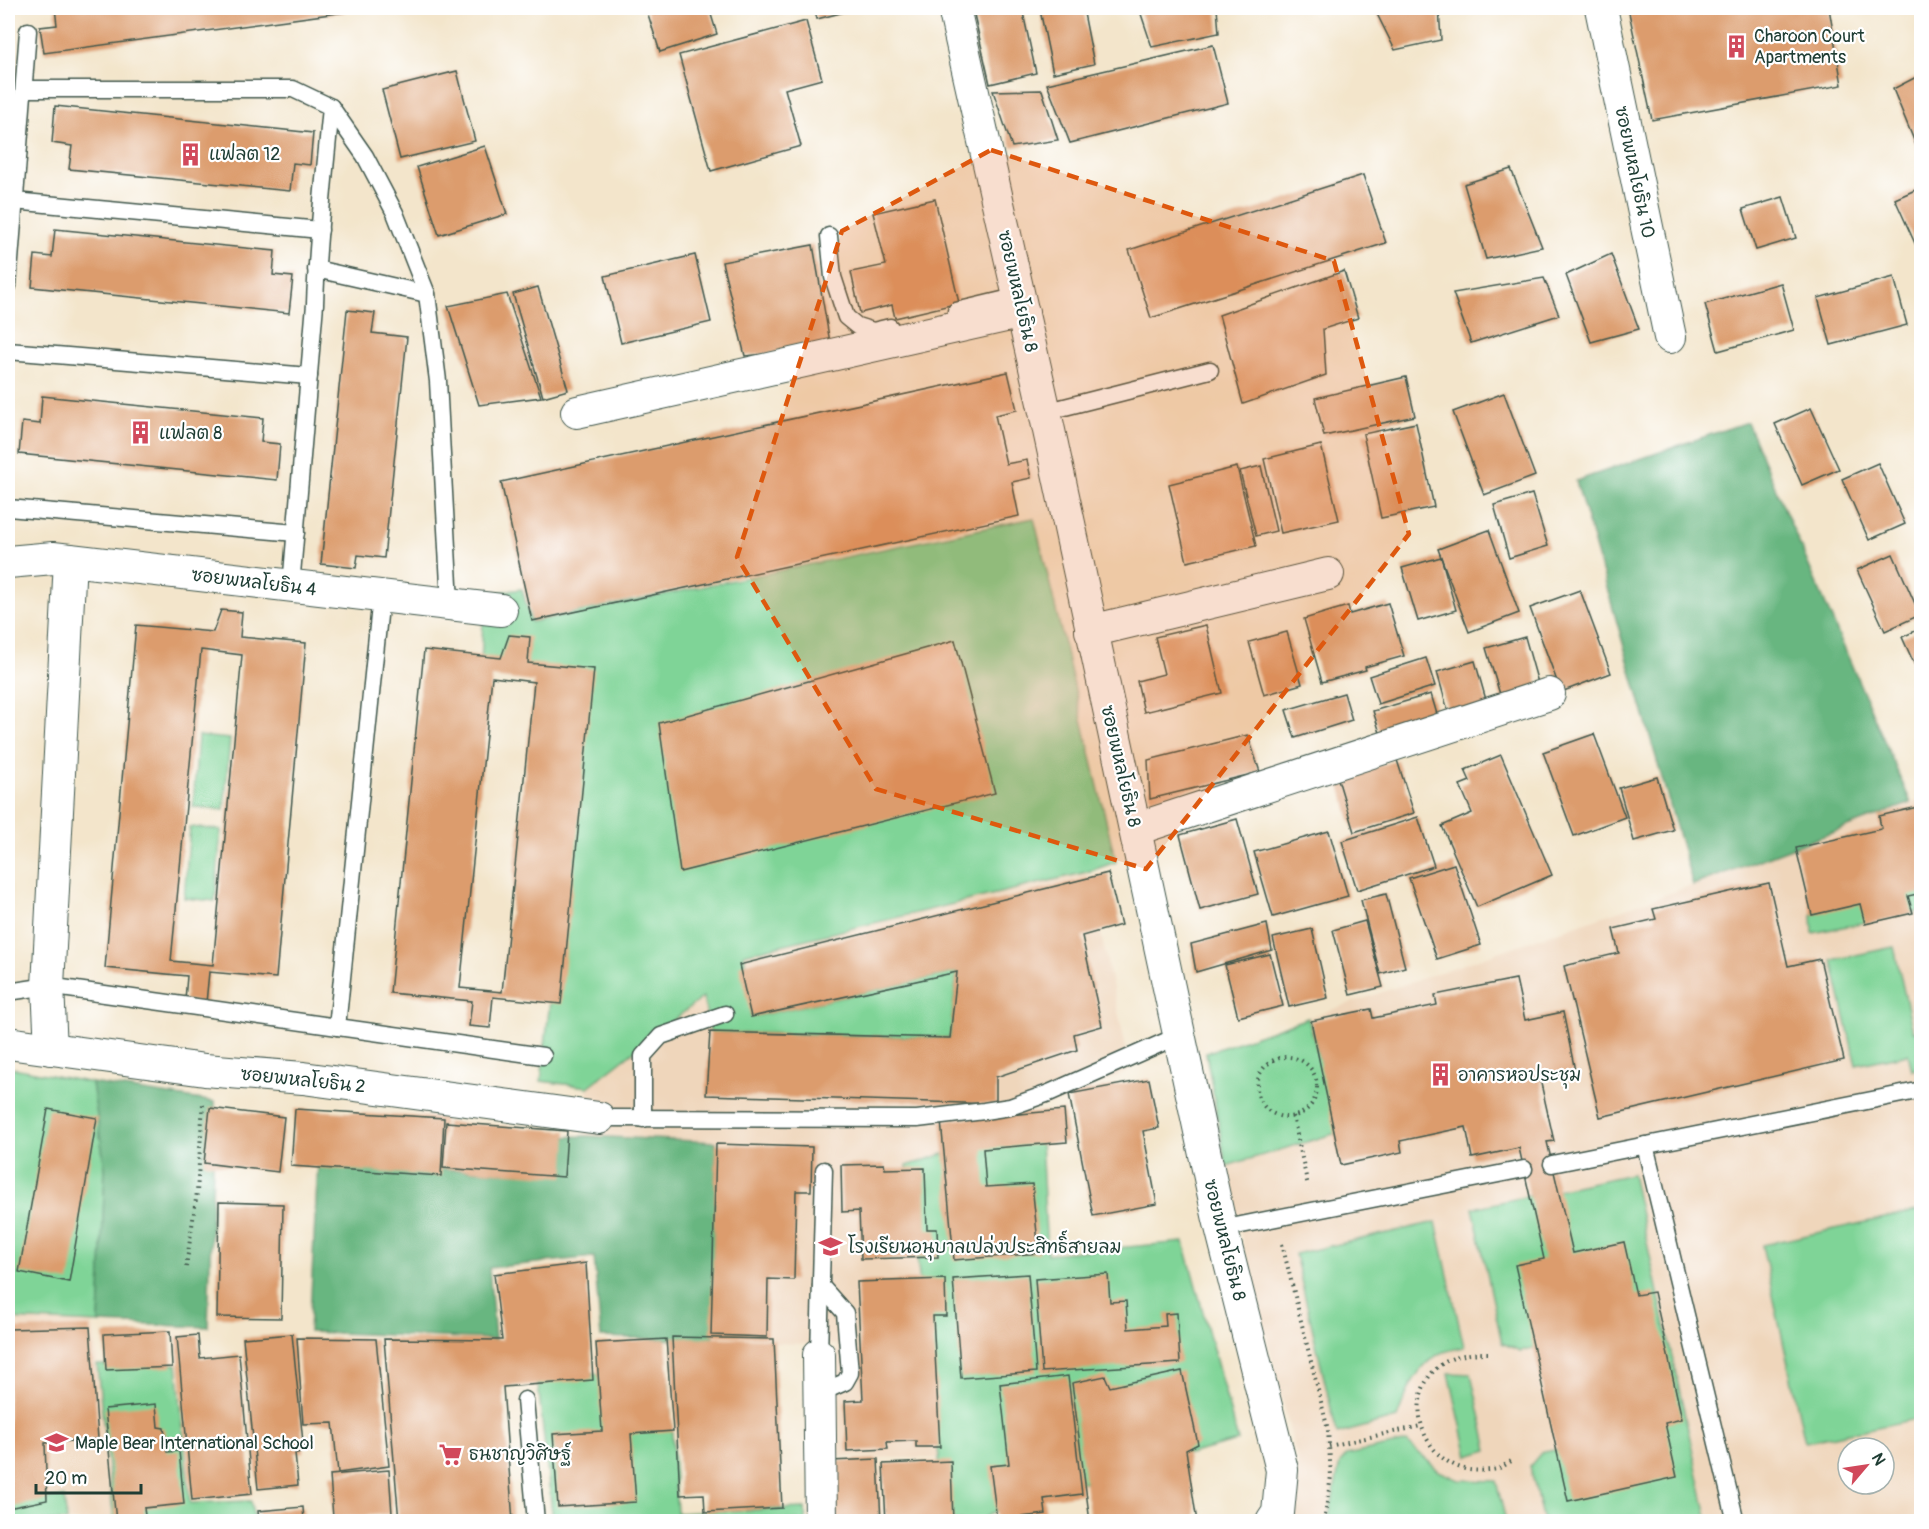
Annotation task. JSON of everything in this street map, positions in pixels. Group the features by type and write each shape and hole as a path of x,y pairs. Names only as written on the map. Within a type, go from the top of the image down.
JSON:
{"street":[{"name":"ซอยพหลโยธิน 8","path":"954,8 1045,412 1221,1229 1282,1470 1278,1513 1272,1521"},
{"name":"ซอยพหลโยธิน 10","path":"1600,8 1670,337"},
{"path":"577,412 1021,304"},
{"name":"ซอยพหลโยธิน 4","path":"8,562 53,558 501,610"},
{"path":"51,1049 48,986 70,561"},
{"path":"1091,631 1328,574"},
{"path":"1136,829 1549,694"},
{"name":"ซอยพหลโยธิน 2","path":"8,1043 205,1070 303,1078 599,1118"},
{"path":"819,1355 821,1521"}],"lane":[{"path":"8,286 28,31"},
{"path":"24,89 293,89 331,107 365,156 395,213 427,294 438,381 450,603"},
{"path":"291,586 331,107"},
{"path":"14,201 320,230"},
{"path":"829,236 833,277 846,317 857,326 873,331 1021,304"},
{"path":"316,269 427,294"},
{"path":"8,351 309,376"},
{"path":"1045,412 1210,370"},
{"path":"8,507 296,533"},
{"path":"337,1027 381,596"},
{"path":"8,992 48,986 543,1056"},
{"path":"643,1119 643,1056 661,1036 725,1014"},
{"path":"599,1118 917,1119 1001,1108 1048,1093 1180,1035"},
{"path":"1552,1164 1922,1090"},
{"path":"1645,1145 1737,1521"},
{"path":"1221,1229 1524,1169"},
{"path":"819,1355 825,1170"},
{"path":"820,1393 845,1382 850,1373 845,1313 821,1286"},
{"path":"525,1400 536,1521"}],"path":[{"path":"1292,1057 1301,1060 1315,1074 1317,1084 1313,1103 1306,1110 1293,1116 1279,1116 1270,1112 1259,1095 1257,1085 1260,1076 1272,1061 1282,1058 1292,1057"},
{"path":"186,1267 197,1192 205,1070"},
{"path":"1293,1116 1313,1210"},
{"path":"1275,1218 1328,1430 1331,1476 1324,1521"},
{"path":"1488,1353 1469,1354 1450,1359 1435,1371 1424,1387 1419,1406 1421,1426 1428,1444 1441,1458 1457,1468 1477,1471 1496,1469 1513,1460"},
{"path":"1329,1446 1421,1426"}],"highlighted area":[{"path":"991,150 1334,261 1409,534 1146,869 876,789 737,557 842,231"}],"shaded area":[{"path":"1921,799 1921,1521 1291,1521 1298,1463 1230,1190 1206,1053 1693,885"},
{"path":"1087,872 1131,1070 1061,1102 948,1122 943,1153 955,1459 833,1456 838,1345 713,1341 716,1142 585,1136 588,1087 583,993"},
{"name":"Maple Bear International School","path":"8,1319 93,1322 114,1521 8,1522"}],"green space":[{"path":"1747,422 1911,803 1693,885 1576,481"},
{"path":"1034,518 1116,862 1087,872 744,954 751,1017 957,972 950,1038 710,1032 703,997 588,1087 541,1081 585,690 481,668 484,594 522,589 531,622"},
{"path":"198,736 230,739 224,810 193,807"},
{"path":"190,827 221,830 215,901 184,898"},
{"path":"1921,882 1921,911 1813,933 1812,915"},
{"path":"1894,947 1913,1032 1921,1030 1921,1068 1912,1070 1908,1054 1856,1065 1832,960"},
{"path":"1308,1018 1340,1132 1226,1166 1206,1053"},
{"path":"8,1067 92,1083 105,1168 99,1323 8,1319"},
{"path":"92,1083 215,1102 208,1327 99,1323 105,1168"},
{"path":"1040,1122 1047,1254 1184,1242 1238,1441 1014,1500 979,1521 946,1521 907,1166"},
{"path":"561,1137 716,1142 713,1341 601,1337 594,1257 489,1268 495,1339 309,1332 318,1163 562,1175"},
{"path":"1632,1174 1708,1521 1543,1521 1530,1466 1541,1453 1568,1447 1545,1345 1520,1351 1502,1343 1473,1208"},
{"path":"1921,1210 1921,1418 1805,1442 1762,1245"},
{"path":"1436,1222 1464,1347 1441,1353 1425,1365 1413,1381 1397,1418 1337,1434 1295,1254"},
{"path":"177,1364 190,1503 251,1501 254,1521 114,1521 97,1365"},
{"path":"536,1366 669,1383 677,1513 805,1508 806,1521 553,1521"},
{"path":"1449,1373 1471,1374 1488,1450 1468,1456"},
{"path":"1407,1442 1439,1471 1459,1480 1496,1481 1506,1521 1328,1521 1340,1463 1347,1455"},
{"path":"64,1497 67,1521 8,1522 8,1503"}],"building":[{"path":"55,8 345,8 345,12 44,53 40,27 57,25"},
{"path":"646,8 709,8 717,34 660,52"},
{"path":"814,8 860,8 817,19"},
{"path":"1022,8 1036,73 990,84 973,10"},
{"path":"1083,8 1094,64 1053,73 1040,10"},
{"path":"1139,8 1217,8 1219,33 1152,47"},
{"path":"1374,8 1439,8 1441,40 1395,50"},
{"name":"Charoon Court Apartments","path":"1628,8 1829,8 1842,85 1652,120"},
{"path":"806,21 822,79 785,89 801,146 711,171 679,55"},
{"path":"1213,45 1228,103 1070,143 1047,84"},
{"path":"457,71 475,141 400,159 382,90"},
{"path":"1922,74 1922,154 1920,155 1893,89"},
{"path":"1042,90 1058,140 1012,147 993,91"},
{"name":"แฟลต 12","path":"55,106 313,133 310,165 293,163 290,191 69,169 72,146 52,143"},
{"path":"485,146 507,214 439,235 417,167"},
{"path":"1511,169 1542,247 1486,259 1464,184"},
{"path":"1363,175 1386,243 1151,318 1129,250"},
{"path":"1922,187 1922,259 1895,199"},
{"path":"1783,197 1796,238 1756,250 1743,209"},
{"path":"935,199 959,303 895,318 892,305 860,313 851,272 886,265 873,213"},
{"path":"55,229 275,251 273,275 293,277 289,313 32,287 35,255 52,257"},
{"path":"813,245 831,348 745,356 722,262"},
{"path":"1611,254 1639,329 1591,342 1566,275"},
{"path":"695,255 711,322 621,343 605,276"},
{"path":"1344,271 1358,318 1323,329 1326,375 1243,404 1219,315"},
{"path":"1894,277 1907,325 1831,345 1818,298"},
{"path":"1544,278 1559,315 1471,343 1453,293"},
{"path":"1781,283 1794,330 1718,351 1705,304"},
{"path":"538,287 568,390 543,397 513,294"},
{"path":"507,294 541,397 479,405 448,306"},
{"path":"347,310 375,313 372,333 407,337 384,558 358,555 356,568 321,564"},
{"path":"1008,372 1017,410 995,415 1006,464 1027,460 1031,478 1012,482 1019,516 532,621 501,482"},
{"path":"1406,377 1415,416 1324,436 1315,398"},
{"path":"1504,393 1535,476 1484,495 1453,412"},
{"name":"แฟลต 8","path":"42,396 263,418 261,442 280,444 277,480 19,454 22,422 40,424"},
{"path":"1811,408 1839,469 1802,485 1775,424"},
{"path":"1416,423 1434,507 1381,518 1363,434"},
{"path":"1321,445 1339,520 1281,533 1264,459"},
{"path":"1878,463 1905,524 1869,540 1842,479"},
{"path":"1261,466 1276,531 1256,536 1240,471"},
{"path":"1237,467 1256,546 1187,562 1169,484"},
{"path":"1532,494 1548,546 1509,558 1494,505"},
{"path":"1489,530 1519,613 1469,632 1438,549"},
{"path":"1893,554 1920,615 1885,631 1857,570"},
{"path":"1441,557 1456,610 1418,621 1402,568"},
{"path":"1580,590 1611,673 1561,692 1530,608"},
{"path":"1388,603 1404,656 1365,667 1366,670 1322,682 1304,619 1348,606 1350,614"},
{"path":"221,610 242,612 240,637 306,643 276,978 209,972 206,1003 185,1000 187,976 105,968 136,625 213,632","holes":["201,650 242,655 213,965 171,961"]},
{"path":"1206,625 1222,693 1144,712 1137,681 1164,674 1155,637"},
{"path":"1922,628 1922,681 1902,637"},
{"path":"1287,632 1302,684 1264,695 1249,642"},
{"path":"509,635 530,637 528,663 594,669 561,1004 493,997 490,1028 469,1026 472,1001 390,993 424,650 501,658","holes":["492,677 534,682 502,992 460,988"]},
{"path":"1525,637 1540,690 1502,701 1486,648"},
{"path":"955,640 995,793 680,872 659,723"},
{"path":"1426,658 1435,686 1378,704 1369,676"},
{"path":"1475,661 1490,714 1452,725 1437,672"},
{"path":"1344,693 1352,720 1295,738 1286,710"},
{"path":"1431,694 1439,721 1382,739 1373,711"},
{"path":"1594,734 1625,817 1574,836 1543,752"},
{"path":"1248,735 1260,772 1150,799 1148,760"},
{"path":"1501,755 1552,875 1477,907 1442,826 1472,813 1460,785 1470,781 1465,770"},
{"path":"1397,760 1414,813 1354,832 1338,779"},
{"path":"1657,777 1673,830 1634,841 1619,788"},
{"path":"1922,806 1922,893 1908,896 1913,913 1865,924 1860,904 1812,915 1796,848 1881,829 1879,816"},
{"path":"1418,817 1434,866 1357,890 1342,841"},
{"path":"1237,819 1258,894 1200,910 1180,835"},
{"path":"1329,831 1348,896 1273,917 1254,852"},
{"path":"1454,864 1481,945 1437,959 1409,878"},
{"path":"1108,873 1121,925 1082,936 1102,1026 1074,1034 1077,1050 996,1077 996,1104 706,1095 710,1032 950,1038 957,972 751,1017 739,965"},
{"path":"1769,883 1788,966 1820,959 1844,1060 1600,1117 1564,966 1619,953 1613,929 1656,919 1653,909"},
{"path":"1386,894 1405,967 1380,974 1361,900"},
{"path":"1365,921 1383,987 1350,995 1333,930"},
{"path":"1267,924 1272,950 1196,972 1191,944"},
{"path":"1312,929 1328,998 1289,1007 1273,938"},
{"path":"1270,954 1283,1006 1238,1017 1225,965"},
{"path":"1516,979 1525,1020 1563,1012 1575,1071 1540,1079 1554,1141 1547,1142 1573,1253 1624,1242 1636,1295 1654,1292 1682,1419 1665,1423 1677,1477 1568,1501 1515,1265 1544,1259 1519,1148 1472,1158 1466,1127 1400,1141 1402,1152 1341,1165 1311,1021 1371,1009 1373,1018 1437,1005 1435,995"},
{"path":"1149,1079 1159,1128 1143,1131 1157,1204 1093,1216 1069,1094"},
{"path":"210,1108 284,1117 278,1172 204,1163"},
{"path":"48,1109 97,1118 69,1282 19,1272"},
{"path":"295,1109 444,1118 441,1176 291,1166"},
{"path":"1064,1110 1067,1142 983,1149 986,1187 1032,1184 1039,1253 954,1260 941,1121"},
{"path":"446,1122 567,1131 564,1177 443,1168"},
{"path":"716,1144 812,1147 811,1191 796,1191 794,1280 768,1279 767,1337 711,1335"},
{"path":"884,1164 885,1169 925,1168 927,1229 937,1229 938,1257 861,1259 859,1211 842,1212 841,1165"},
{"path":"219,1202 283,1204 281,1318 217,1317"},
{"name":"ธนชาญวิศิษฐ์","path":"586,1263 593,1380 503,1387 513,1522 399,1522 384,1339 502,1340 494,1274"},
{"path":"1028,1274 1036,1372 961,1378 953,1279"},
{"path":"1108,1274 1110,1302 1126,1301 1128,1329 1166,1326 1165,1314 1177,1313 1180,1363 1042,1372 1035,1279"},
{"path":"945,1279 946,1316 933,1316 940,1447 916,1447 916,1441 887,1442 888,1449 847,1451 845,1401 863,1400 857,1282"},
{"name":"Maple Bear International School","path":"90,1327 98,1439 45,1443 47,1500 8,1508 8,1329"},
{"path":"170,1331 172,1367 106,1370 104,1334"},
{"path":"292,1334 304,1452 295,1453 298,1485 258,1489 243,1338"},
{"path":"198,1335 200,1358 239,1354 252,1494 192,1500 177,1337"},
{"path":"672,1337 774,1339 782,1508 705,1512 704,1494 680,1495"},
{"path":"297,1338 376,1339 389,1466 338,1473 333,1423 303,1424"},
{"path":"666,1339 673,1431 631,1434 636,1502 558,1507 553,1434 602,1431 596,1343"},
{"path":"1182,1371 1198,1444 1186,1450 1197,1522 1090,1522 1072,1383 1105,1376 1110,1387"},
{"path":"1068,1376 1082,1494 1044,1499 1046,1514 997,1520 990,1466 1009,1464 1000,1384"},
{"path":"156,1404 158,1427 164,1428 167,1452 179,1451 184,1504 144,1508 146,1522 116,1522 105,1409"},
{"path":"878,1459 881,1522 833,1522 830,1461"},
{"path":"951,1461 953,1522 886,1522 883,1464"},
{"path":"389,1470 392,1514 333,1518 330,1475"},
{"path":"303,1507 304,1522 259,1522 258,1511"},
{"path":"393,1516 393,1522 359,1522 359,1520"}],"place":[{"name":"Charoon Court Apartments","path":"1736,46"},
{"name":"แฟลต 12","path":"191,154"},
{"name":"แฟลต 8","path":"141,433"},
{"name":"อาคารหอประชุม","path":"1440,1075"},
{"name":"โรงเรียนอนุบาลเปล่งประสิทธิ์สายลม","path":"830,1247"},
{"name":"Maple Bear International School","path":"57,1443"},
{"name":"ธนชาญวิศิษฐ์","path":"451,1454"}]}
